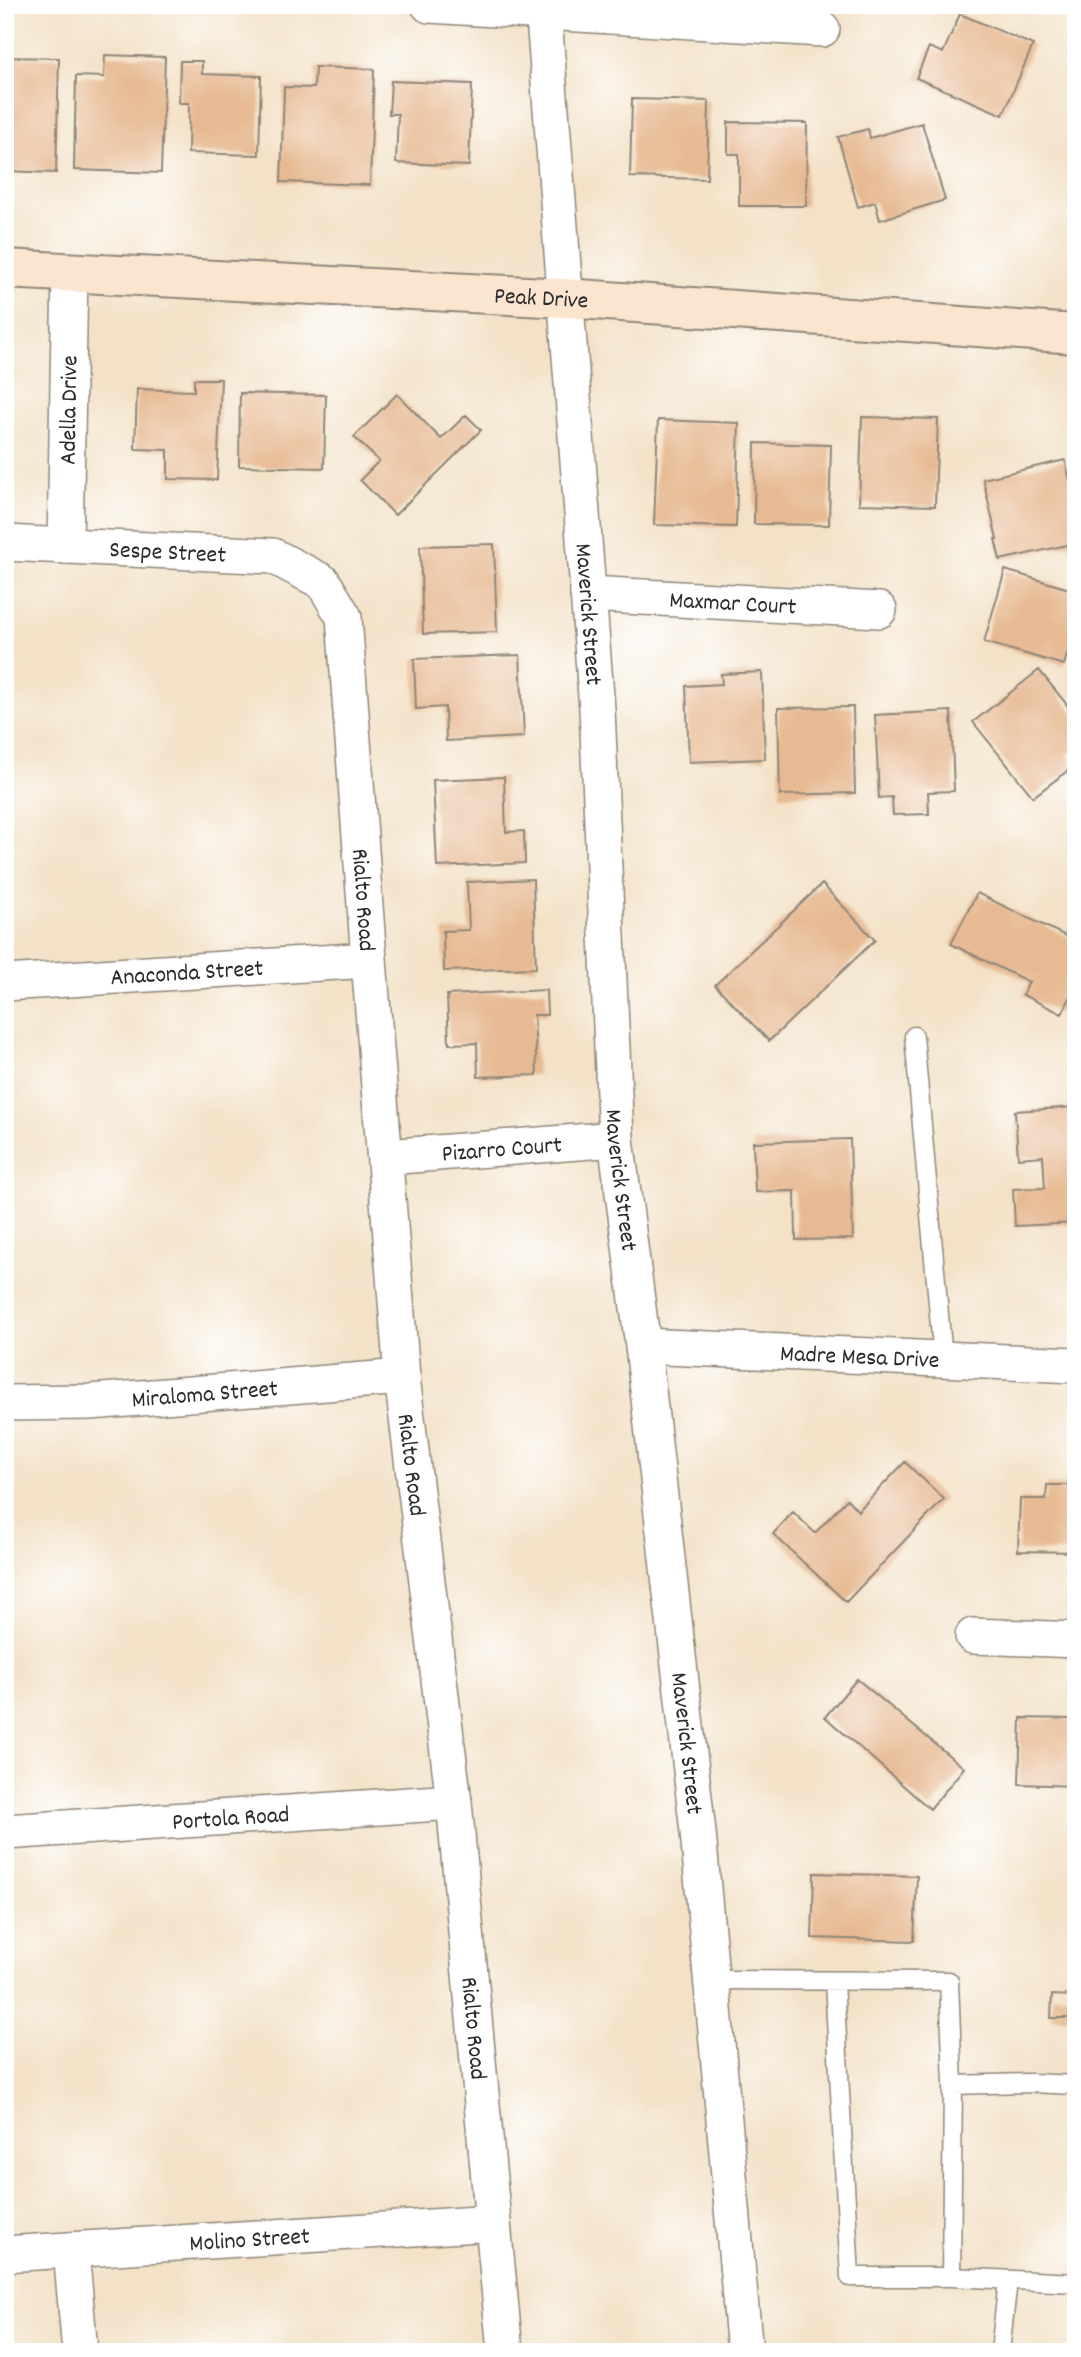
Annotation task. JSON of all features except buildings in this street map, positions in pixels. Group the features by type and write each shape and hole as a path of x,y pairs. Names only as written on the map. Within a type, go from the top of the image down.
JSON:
{"street":[{"path":"429,5 543,9 822,29"},
{"name":"Maverick Street","path":"543,9 597,709 616,1139 643,1346 698,1832 745,2352"},
{"name":"Peak Drive","path":"5,269 565,298 1076,334"},
{"name":"Adella Drive","path":"65,546 70,273"},
{"name":"Sespe Street","path":"5,543 273,556 323,582"},
{"name":"Rialto Road","path":"323,582 344,617 402,1377 454,1802 505,2352"},
{"name":"Maxmar Court","path":"588,594 879,610"},
{"name":"Anaconda Street","path":"5,984 369,960"},
{"name":"Pizarro Court","path":"386,1157 616,1139"},
{"name":"Madre Mesa Drive","path":"643,1346 1076,1365"},
{"name":"Miraloma Street","path":"5,1403 90,1402 402,1377"},
{"path":"973,1636 1076,1640"},
{"name":"Portola Road","path":"5,1832 454,1802"},
{"name":"Molino Street","path":"5,2254 493,2223"},
{"path":"71,2250 80,2352"}],"lane":[{"path":"914,1036 943,1359"},
{"path":"711,1980 949,1981 953,2085 951,2277"},
{"path":"834,1981 850,2277 951,2277 1076,2283"},
{"path":"953,2085 1076,2085"},
{"path":"1000,2352 1008,2280"}]}
